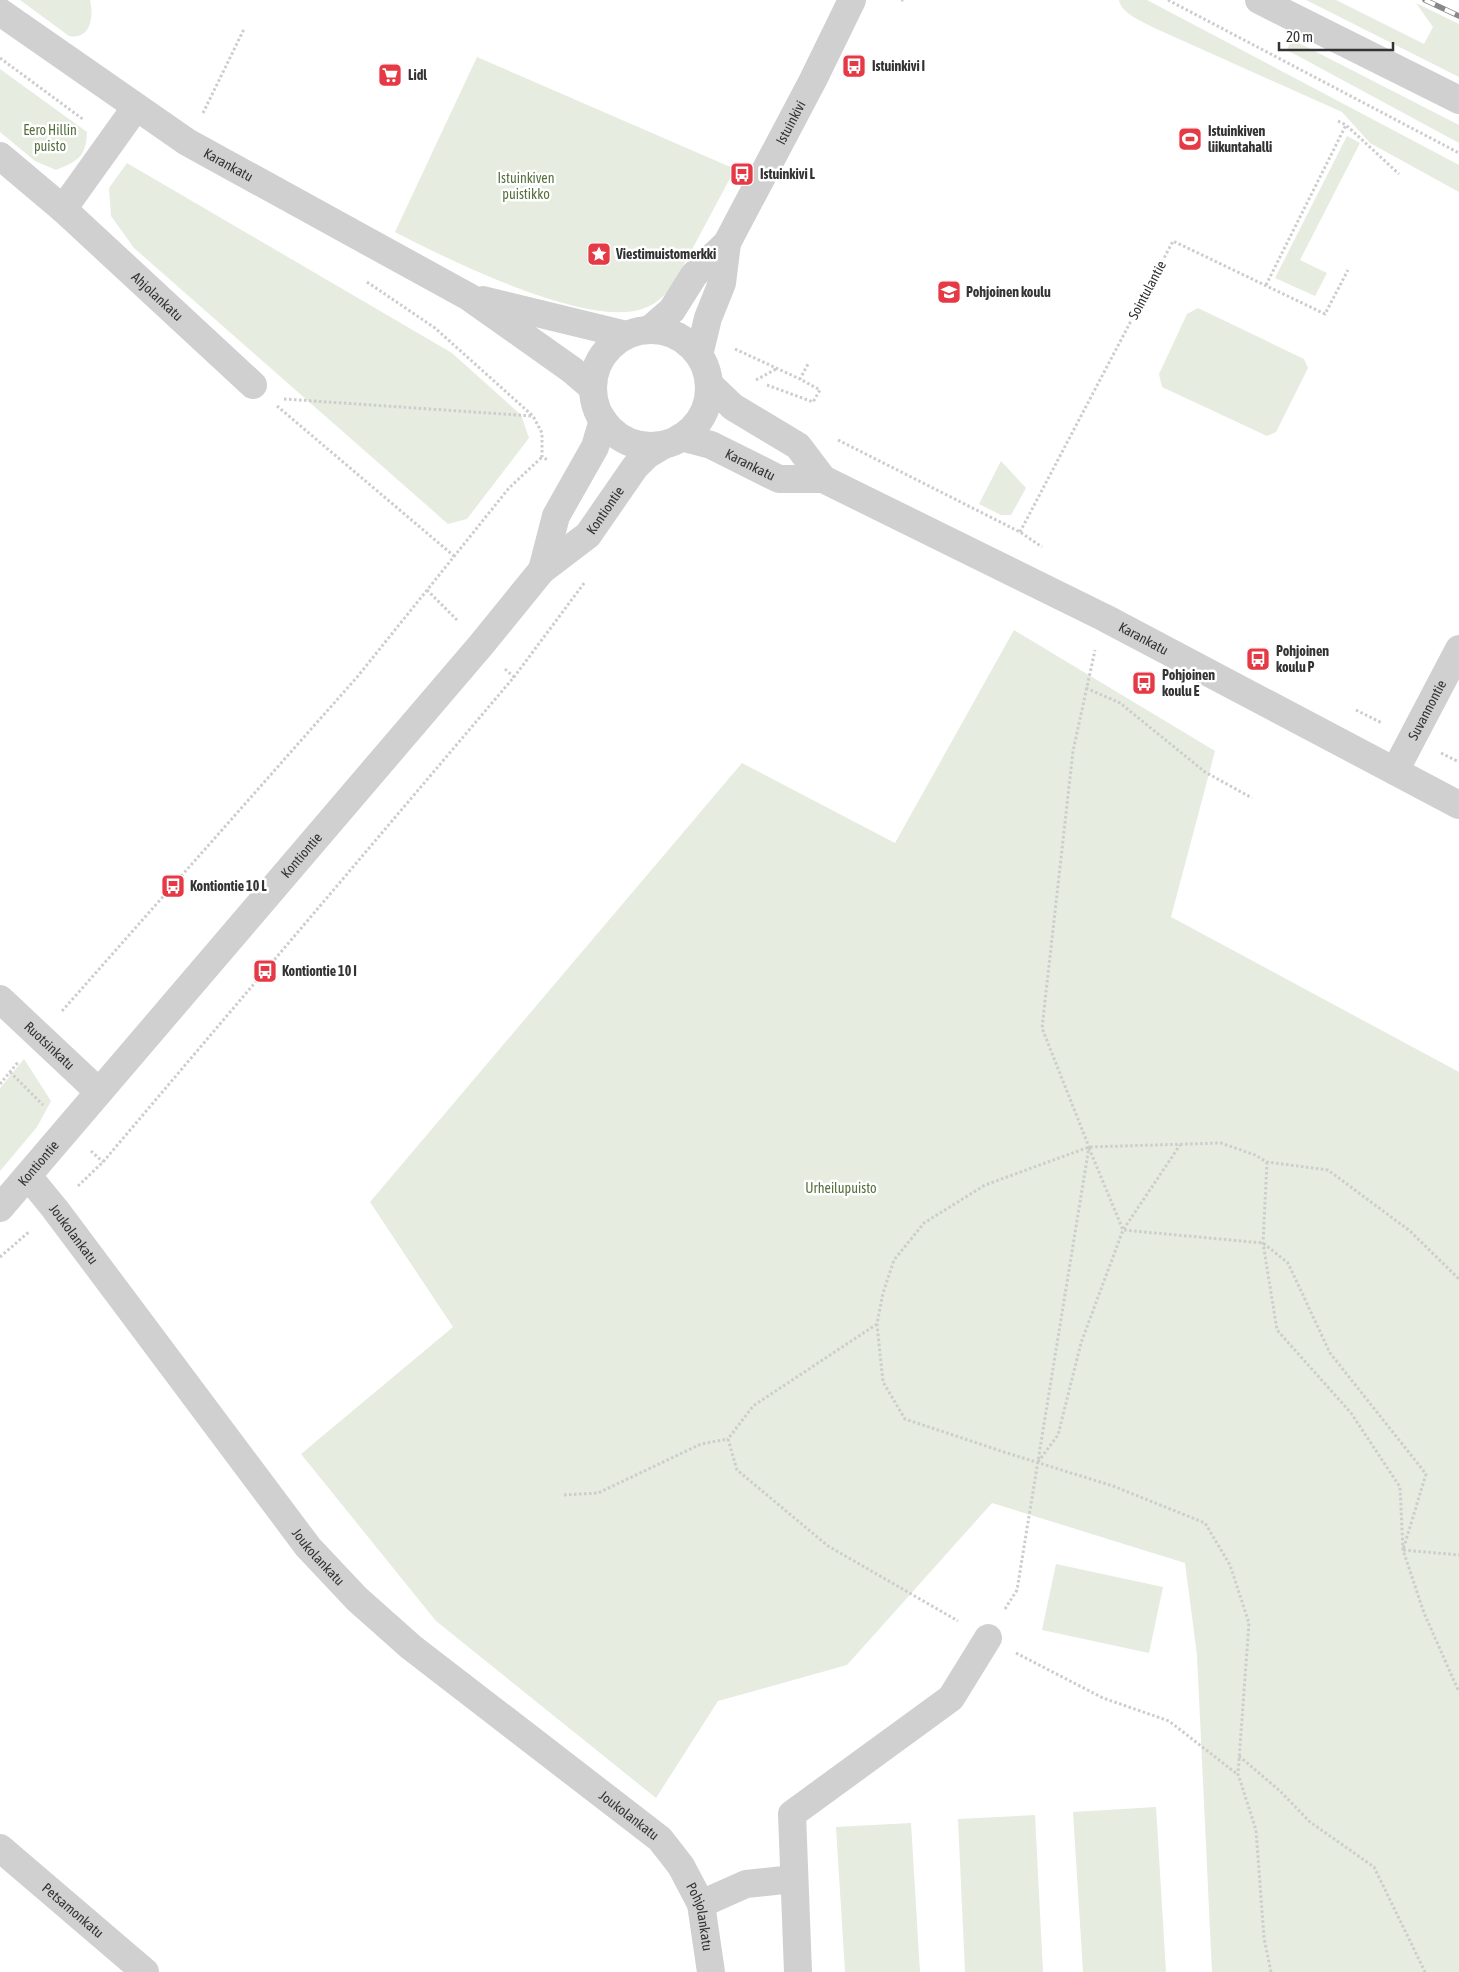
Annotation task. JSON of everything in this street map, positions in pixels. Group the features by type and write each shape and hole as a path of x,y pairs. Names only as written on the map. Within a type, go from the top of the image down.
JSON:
{"street":[{"name":"Istuinkivi","path":"638,332 672,310 694,275 727,243 813,80 852,0"},
{"path":"1259,0 1459,100"},
{"name":"Karankatu","path":"0,12 187,142 469,296 572,370 593,388"},
{"path":"63,209 115,139 136,107"},
{"name":"Ahjolankatu","path":"0,156 63,209 261,392"},
{"name":"Istuinkivi","path":"699,354 708,318 722,283 727,243"},
{"name":"Karankatu","path":"469,296 638,332"},
{"path":"638,332 668,332 685,341 699,354 706,369 709,384 707,403 701,417 692,428 672,441 646,445 629,441 615,433 603,420 596,405 593,388 594,375 606,352 638,332"},
{"name":"Karankatu","path":"709,384 733,407 798,446 823,479"},
{"name":"Kontiontie","path":"542,570 556,516 595,447 603,420"},
{"name":"Karankatu","path":"672,441 711,445 779,479 823,479 1105,618 1459,805"},
{"name":"Kontiontie","path":"0,1208 481,645 542,570 588,536 635,467 647,455 672,441"},
{"name":"Suvannontie","path":"1395,771 1459,649"},
{"name":"Ruotsinkatu","path":"0,999 99,1092"},
{"name":"Joukolankatu","path":"28,1176 55,1209 308,1547 357,1599 411,1647 660,1839 681,1866"},
{"path":"798,1972 792,1814 951,1698 988,1638"},
{"name":"Petsamonkatu","path":"0,1848 145,1972"},
{"name":"Pohjolankatu","path":"681,1866 701,1904 711,1972"},
{"path":"701,1904 746,1884 793,1879"}],"path":[{"path":"1168,0 1459,154"},
{"path":"187,142 216,91 244,29"},
{"path":"0,58 83,119 115,139"},
{"path":"1338,121 1346,125 1399,174"},
{"path":"1266,286 1346,125"},
{"name":"Sointulantie","path":"1020,532 1173,241 1325,314 1348,270"},
{"path":"0,1084 39,1037 358,676 509,488 542,457 542,433 533,416 435,328 361,279"},
{"path":"728,345 777,368 820,390 814,402 756,380 777,368"},
{"path":"800,380 808,364"},
{"path":"261,392 533,416"},
{"path":"261,392 454,556"},
{"path":"542,457 578,478"},
{"path":"55,1209 103,1162 514,677 590,575"},
{"path":"1105,618 1086,688 1072,751 1042,1028 1123,1230"},
{"path":"1086,688 1120,702 1205,772 1252,798"},
{"path":"1038,1463 1058,1435 1081,1343 1123,1230 1180,1144"},
{"path":"1271,1972 1264,1938 1256,1830 1238,1774 1249,1624 1230,1565 1205,1523 1113,1486 905,1419 884,1382 877,1324 883,1293 894,1260 924,1223 985,1185 1089,1147 1180,1144 1221,1144 1255,1155 1267,1162 1328,1170 1410,1231 1459,1279"},
{"path":"988,1638 1017,1590 1089,1147"},
{"path":"1267,1162 1262,1243 1277,1330 1351,1413 1400,1487 1403,1550 1424,1613 1459,1692"},
{"path":"82,1182 85,1190"},
{"path":"1123,1230 1262,1243 1288,1263 1330,1353 1426,1474 1403,1550"},
{"path":"564,1495 598,1493 702,1444 728,1439 753,1406 877,1324"},
{"path":"728,1439 737,1470 828,1546 988,1638 1103,1698 1169,1721 1238,1774"},
{"path":"1403,1550 1459,1555"},
{"path":"1239,1756 1280,1791 1310,1822 1374,1867 1425,1972"}],"green space":[{"path":"20,0 90,0 92,13 89,26 82,34 69,36"},
{"path":"1119,0 1147,0 1459,165 1459,192 1370,143 1342,112 1136,19 1123,9"},
{"path":"1306,0 1336,0 1424,44 1433,27 1416,3 1459,24 1459,77"},
{"path":"1291,39 1459,125 1459,143 1287,50"},
{"name":"Istuinkiven puistikko","path":"477,57 735,169 672,287 658,300 642,309 617,312 587,309 517,288 448,258 395,232"},
{"name":"Eero Hillin puisto","path":"0,69 87,132 83,153 75,161 56,170 35,161 0,132"},
{"path":"1347,136 1360,143 1300,260 1327,273 1315,296 1275,278"},
{"path":"127,163 452,353 521,415 529,438 467,519 448,524 134,248 111,216 109,188"},
{"path":"1198,308 1304,359 1308,368 1276,432 1267,436 1162,387 1159,374 1187,314"},
{"path":"1001,461 1026,488 1011,515 1001,515 979,504"},
{"name":"Urheilupuisto","path":"1014,630 1215,751 1171,917 1459,1072 1459,1972 1212,1972 1197,1655 1185,1563 992,1503 847,1665 718,1701 656,1798 436,1621 301,1454 453,1327 370,1202 742,763 895,843"},
{"path":"24,1059 51,1101 37,1127 0,1171 0,1088"},
{"path":"1056,1564 1163,1587 1149,1653 1042,1630"},
{"path":"1156,1807 1166,1972 1083,1972 1073,1812"},
{"path":"1035,1815 1043,1972 965,1972 958,1819"},
{"path":"911,1823 920,1972 845,1972 836,1827"}],"railway":[{"path":"1425,0 1459,16"}],"place":[{"name":"Istuinkivi I","path":"854,66"},
{"name":"Lidl","path":"390,75"},
{"name":"Istuinkiven liikuntahalli","path":"1190,139"},
{"name":"Istuinkivi L","path":"742,174"},
{"name":"Viestimuistomerkki","path":"599,254"},
{"name":"Pohjoinen koulu","path":"949,292"},
{"name":"Pohjoinen koulu P","path":"1258,659"},
{"name":"Pohjoinen koulu E","path":"1144,683"},
{"name":"Kontiontie 10 L","path":"173,886"},
{"name":"Kontiontie 10 I","path":"265,971"}]}
